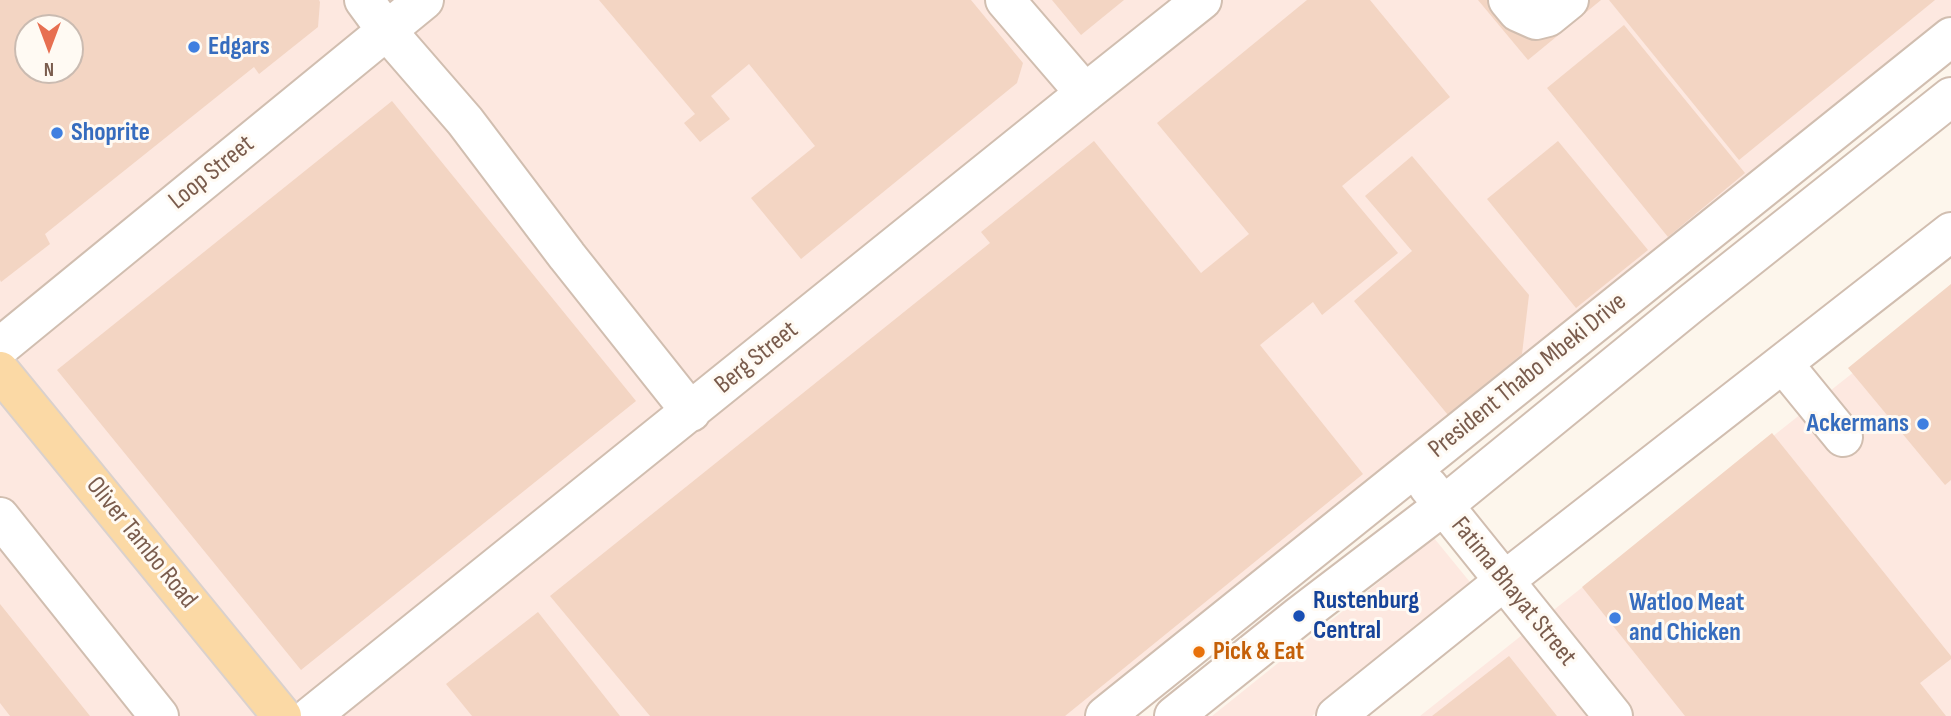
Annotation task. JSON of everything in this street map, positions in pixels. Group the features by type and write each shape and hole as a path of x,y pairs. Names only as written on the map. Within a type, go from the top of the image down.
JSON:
{"main road":[{"name":"Oliver Tambo Road","path":"0,371 282,716"}],"street":[{"name":"Loop Street","path":"0,348 375,15 424,0"},
{"path":"1005,0 1084,93"},
{"name":"Berg Street","path":"311,716 1202,0"},
{"path":"1508,0 1518,12 1536,20 1548,17 1569,0"},
{"path":"375,15 465,121 567,256 691,412"},
{"name":"President Thabo Mbeki Drive","path":"1105,716 1951,37"},
{"path":"1174,716 1443,506 1688,306 1951,97"},
{"path":"1377,716 1511,591 1951,232"},
{"path":"1336,716 1511,591 1794,377 1951,250"},
{"path":"1794,377 1843,437"},
{"name":"Fatima Bhayat Street","path":"1413,468 1613,716"},
{"path":"0,517 159,716"}],"shaded area":[{"path":"0,0 1951,0 1951,20 1087,716 0,716"},
{"path":"1951,295 1951,716 1420,716"},
{"path":"1434,538 1474,587 1312,716 1212,716"}],"building":[{"path":"0,0 319,0 318,27 259,74 254,67 45,234 50,244 1,282"},
{"path":"599,0 971,0 1023,63 1017,83 801,259 751,198 815,146 749,64 711,96 730,119 700,142 684,123 695,114"},
{"path":"1052,0 1124,0 1081,35"},
{"path":"1307,0 1370,0 1450,97 1342,186 1398,253 1322,315 1313,302 1260,345 1363,474 1065,716 650,716 550,596 990,243 981,232 1094,141 1201,273 1249,234 1157,123"},
{"path":"1478,0 1601,0 1528,60"},
{"path":"1609,0 1935,0 1739,160"},
{"path":"1624,25 1745,173 1668,237 1547,88"},
{"path":"392,101 636,401 301,670 57,370"},
{"path":"1558,141 1648,250 1576,308 1487,199"},
{"path":"1412,156 1529,295 1522,354 1448,415 1354,301 1412,251 1365,196"},
{"name":"Ackermans","path":"1951,284 1951,480 1945,485 1848,368"},
{"path":"1772,433 1951,656 1951,659 1920,683 1946,716 1685,716 1582,587"},
{"path":"0,604 90,716 10,716 0,703"},
{"path":"538,612 620,716 472,716 446,684"},
{"path":"1509,656 1557,716 1432,716"}],"place":[{"name":"Edgars","path":"194,47"},
{"name":"Shoprite","path":"57,133"},
{"name":"Ackermans","path":"1923,424"},
{"name":"Rustenburg Central","path":"1299,616"},
{"name":"Watloo Meat and Chicken","path":"1615,618"},
{"name":"Pick & Eat","path":"1199,652"}]}
